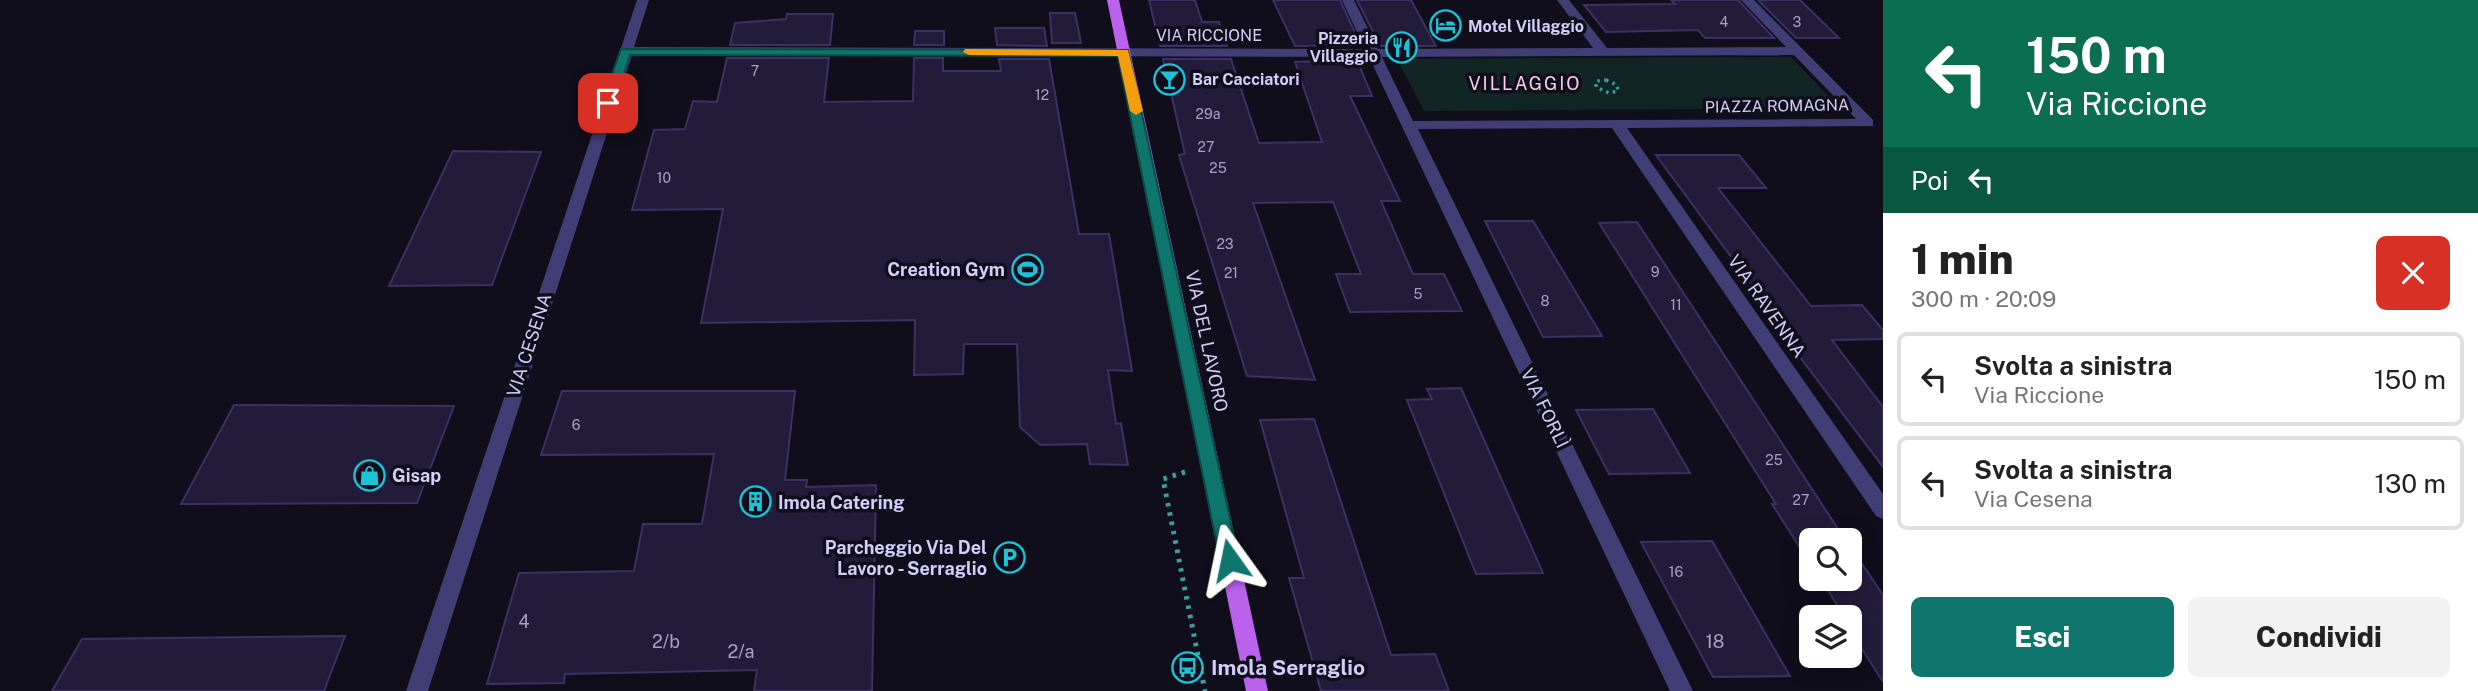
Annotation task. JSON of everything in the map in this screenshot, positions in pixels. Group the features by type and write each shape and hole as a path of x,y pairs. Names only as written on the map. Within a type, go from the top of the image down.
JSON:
{"main road":[{"name":"VIA DEL LAVORO","path":"1113,0 1257,691"}],"street":[{"name":"VIA CESENA","path":"417,691 643,0"},
{"path":"1348,0 1409,125"},
{"path":"1563,0 1603,52"},
{"path":"1747,0 1797,51"},
{"name":"VIA RICCIONE","path":"625,51 1374,53"},
{"path":"1374,53 1797,51"},
{"name":"PIAZZA ROMAGNA","path":"1409,125 1868,123 1797,51"},
{"name":"VIA FORLÌ","path":"1409,125 1682,691"},
{"name":"VIA RAVENNA","path":"1617,125 1883,510"}],"path":[{"path":"1606,80 1619,90 1609,93 1595,85 1597,81 1606,80"},
{"path":"1205,691 1163,480 1209,463"}],"green space":[{"path":"1791,57 1840,108 1424,111 1397,59"}],"building":[{"path":"1149,0 1195,0 1202,22 1219,22 1227,46 1160,46"},
{"path":"1273,0 1340,0 1361,46 1295,46"},
{"path":"1357,0 1411,0 1436,46 1380,46"},
{"path":"1671,0 1738,0 1774,38 1705,38 1698,30 1606,32 1584,5 1675,4"},
{"path":"1758,0 1800,0 1839,38 1796,38"},
{"path":"1050,13 1075,13 1081,43 1052,43"},
{"path":"787,14 833,14 830,45 730,45 735,23 786,19"},
{"path":"995,28 1044,28 1047,46 997,45"},
{"path":"915,31 944,31 944,45 914,45"},
{"path":"727,58 829,58 824,102 913,101 914,58 943,58 943,71 1001,71 999,59 1049,59 1079,234 1109,234 1132,371 1108,370 1116,424 1121,423 1128,465 1090,464 1087,444 1040,445 1020,427 1017,344 964,344 963,374 914,375 915,320 701,323 723,209 632,210 654,130 685,129 693,101 717,102"},
{"path":"1163,59 1231,59 1259,143 1322,142 1295,62 1357,60 1372,96 1350,96 1400,201 1381,201 1413,274 1444,274 1462,311 1350,312 1336,274 1361,274 1333,202 1253,203 1315,380 1247,376 1179,155 1185,154"},
{"path":"453,151 541,152 492,285 389,286"},
{"path":"1656,155 1739,155 1766,188 1718,188 1811,306 1862,305 1883,330 1883,339 1832,340 1883,407 1883,467 1765,311 1771,311"},
{"path":"1485,221 1533,221 1602,336 1543,337"},
{"path":"1637,222 1837,528 1799,528 1799,546 1772,504 1776,504 1599,223"},
{"path":"1461,388 1543,573 1476,574 1407,400 1432,399 1427,389"},
{"path":"562,391 795,391 785,480 807,480 806,487 876,485 872,691 754,691 757,670 565,674 564,683 487,684 519,573 634,571 643,524 702,524 714,454 541,455"},
{"path":"234,405 454,406 417,503 181,504"},
{"path":"1653,409 1690,473 1609,474 1576,410"},
{"path":"1314,419 1391,655 1435,654 1449,691 1321,691 1289,578 1304,578 1260,420"},
{"path":"1712,541 1790,676 1713,677 1641,542"},
{"path":"1862,564 1883,595 1883,682 1862,649 1862,605 1837,605 1828,591 1862,591"},
{"path":"345,636 324,691 52,691 82,639"}],"slow traffic":[{"path":"969,52 1124,52 1136,111"}],"place":[{"name":"Motel Villaggio","path":"1445,26"},
{"name":"Pizzeria Villaggio","path":"1401,47"},
{"name":"Bar Cacciatori","path":"1169,79"},
{"name":"Creation Gym","path":"1028,269"},
{"name":"Gisap","path":"369,475"},
{"name":"Imola Catering","path":"755,502"},
{"name":"Parcheggio Via Del Lavoro - Serraglio","path":"1010,557"},
{"name":"Imola Serraglio","path":"1188,667"}],"district":[{"name":"VILLAGGIO","path":"1525,83"}],"route":[{"path":"608,103 625,51 1124,52 1230,560"}]}
